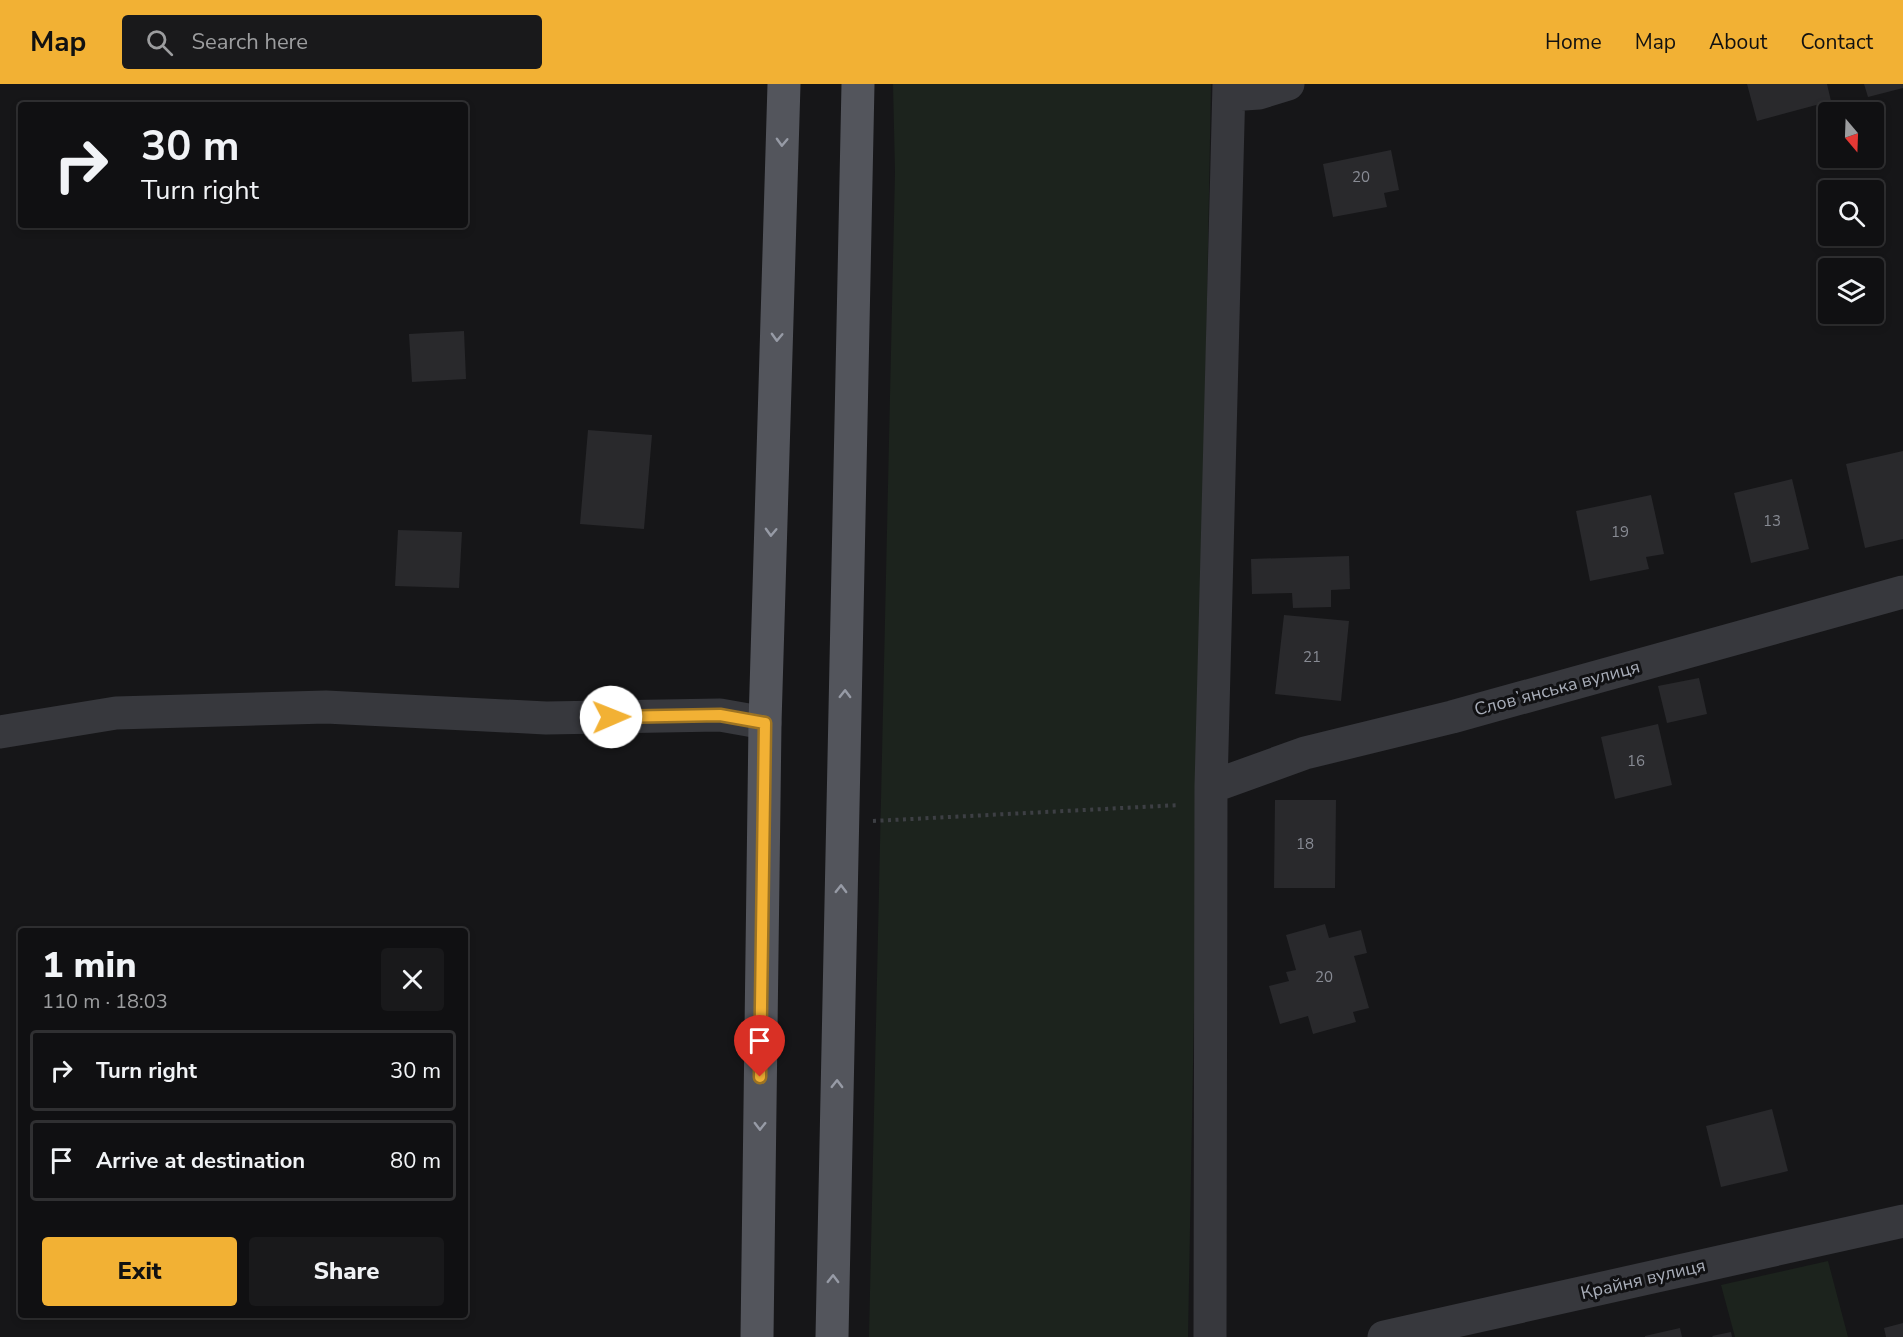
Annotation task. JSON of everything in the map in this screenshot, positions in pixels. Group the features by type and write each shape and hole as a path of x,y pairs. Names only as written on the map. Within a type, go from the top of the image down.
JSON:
{"main road":[{"path":"757,1337 765,723 784,84"},
{"path":"832,1337 858,84"}],"street":[{"path":"1210,1337 1211,795 1229,90 1259,93 1288,84"},
{"name":"Словʼянська вулиця","path":"1211,795 1305,753 1452,717 1903,592"},
{"path":"0,732 116,713 326,707 546,718 720,715 765,723"},
{"name":"Крайня вулиця","path":"1384,1337 1903,1221"}],"path":[{"path":"843,823 1211,795"}],"shaded area":[{"path":"893,84 1211,84 1188,1337 869,1337 895,172"},
{"path":"1828,1261 1848,1337 1735,1337 1721,1285"}],"building":[{"path":"1747,84 1827,84 1831,101 1818,102 1818,105 1757,121"},
{"path":"1864,84 1903,84 1903,88 1868,97"},
{"path":"1391,150 1399,190 1384,193 1387,207 1333,217 1323,164"},
{"path":"464,331 466,379 412,382 409,334"},
{"path":"588,430 652,435 644,529 580,524"},
{"path":"1903,451 1903,539 1865,548 1846,464"},
{"path":"1792,479 1809,549 1751,563 1734,493"},
{"path":"1651,495 1664,554 1646,557 1649,569 1590,581 1576,511"},
{"path":"398,530 462,532 459,588 395,586"},
{"path":"1349,556 1350,589 1331,590 1331,607 1293,608 1292,593 1252,594 1251,559"},
{"path":"1284,615 1349,621 1341,701 1275,694"},
{"path":"1699,678 1707,714 1667,723 1658,686"},
{"path":"1658,724 1672,785 1615,799 1601,737"},
{"path":"1275,800 1336,800 1335,888 1274,888"},
{"path":"1325,924 1329,938 1361,930 1367,953 1354,956 1369,1008 1353,1012 1356,1022 1313,1034 1308,1016 1280,1024 1269,986 1289,981 1286,972 1296,970 1286,935"},
{"path":"1772,1109 1788,1171 1721,1187 1706,1126"},
{"path":"1903,1323 1903,1337 1886,1337 1884,1328"},
{"path":"1680,1328 1682,1337 1645,1337 1645,1336"},
{"path":"1731,1332 1732,1337 1712,1336"}],"route":[{"path":"611,717 720,715 765,723 760,1077"}]}
